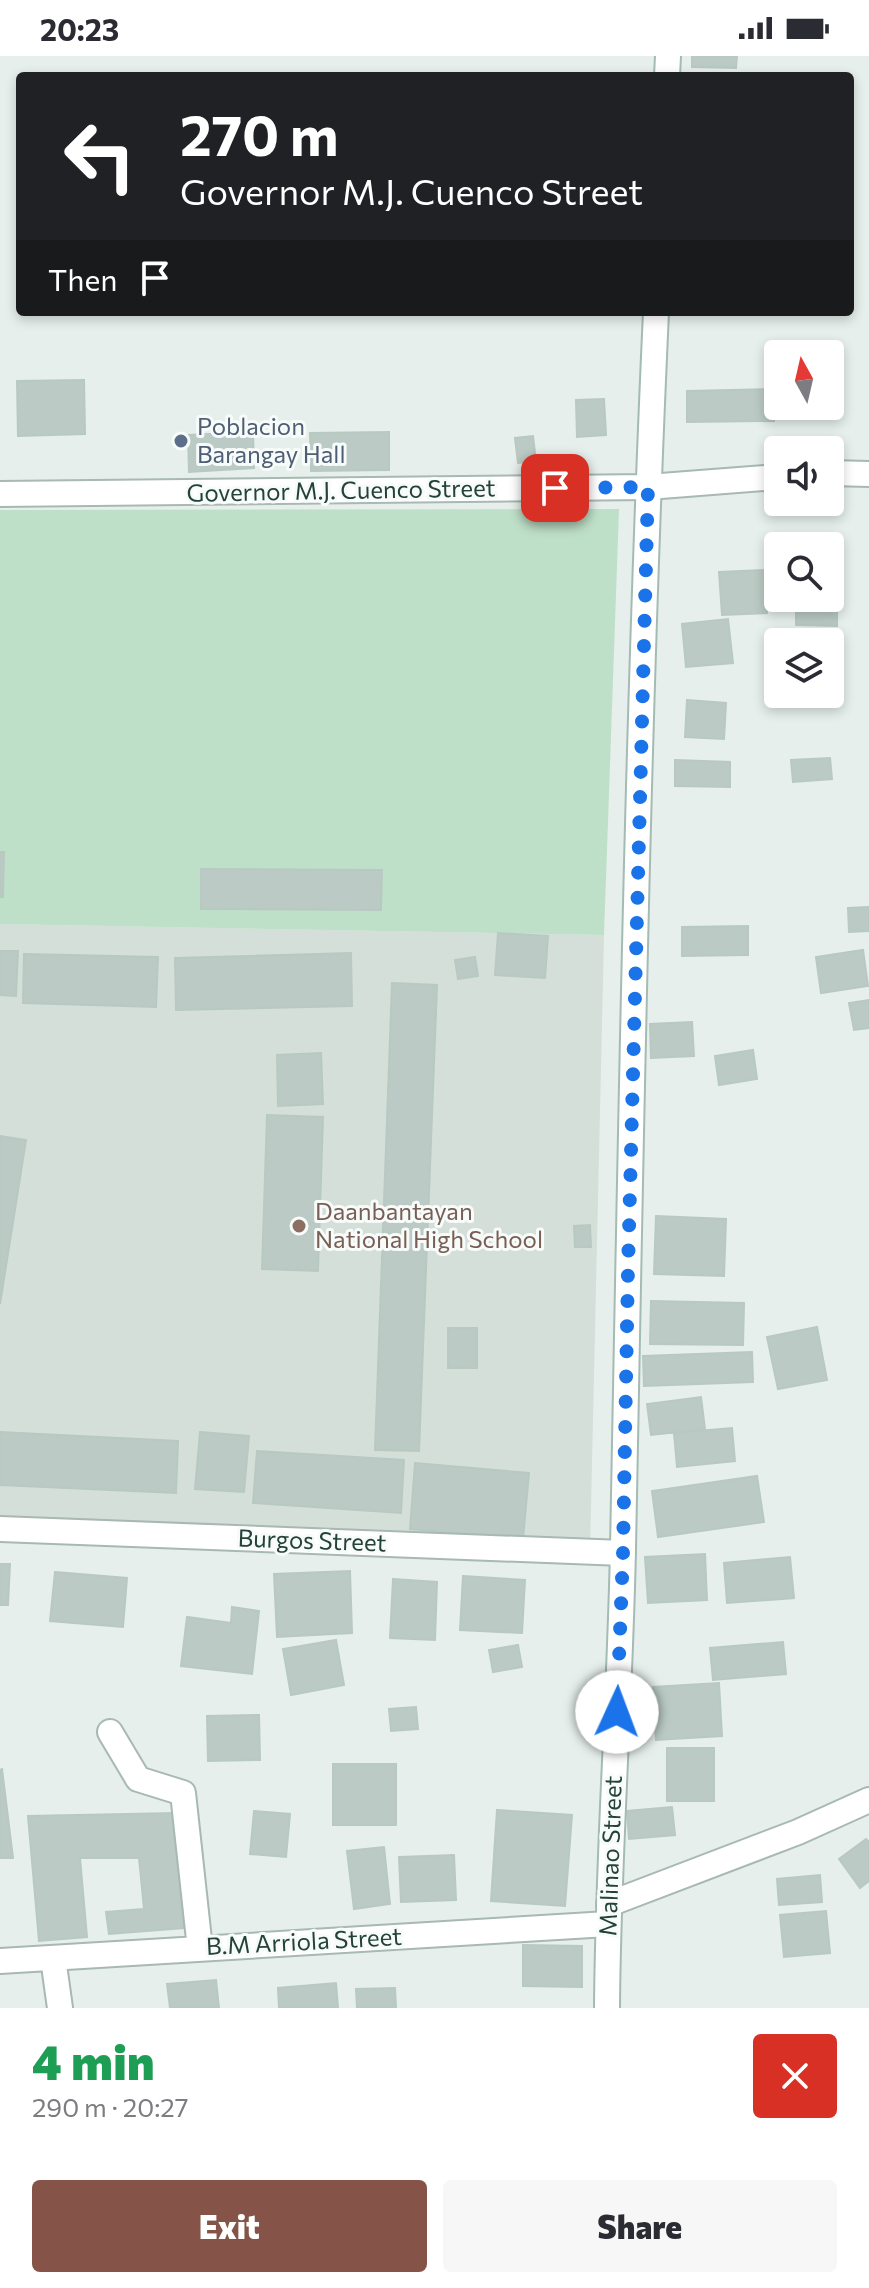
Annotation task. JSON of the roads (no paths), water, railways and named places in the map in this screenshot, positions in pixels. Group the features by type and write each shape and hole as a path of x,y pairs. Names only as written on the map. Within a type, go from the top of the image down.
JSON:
{"street":[{"name":"Malinao Street","path":"607,2008 623,1553 648,487 656,316"},
{"path":"844,473 869,474"},
{"name":"Governor M.J. Cuenco Street","path":"0,494 648,487 764,478"},
{"name":"Burgos Street","path":"0,1529 623,1553"},
{"path":"110,1732 138,1779 183,1793 200,1949"},
{"name":"B.M Arriola Street","path":"0,1961 200,1949 608,1914 869,1800"},
{"path":"53,1958 60,2008"}],"place":[{"name":"Poblacion Barangay Hall","path":"181,441"},
{"name":"Daanbantayan National High School","path":"299,1226"}]}
